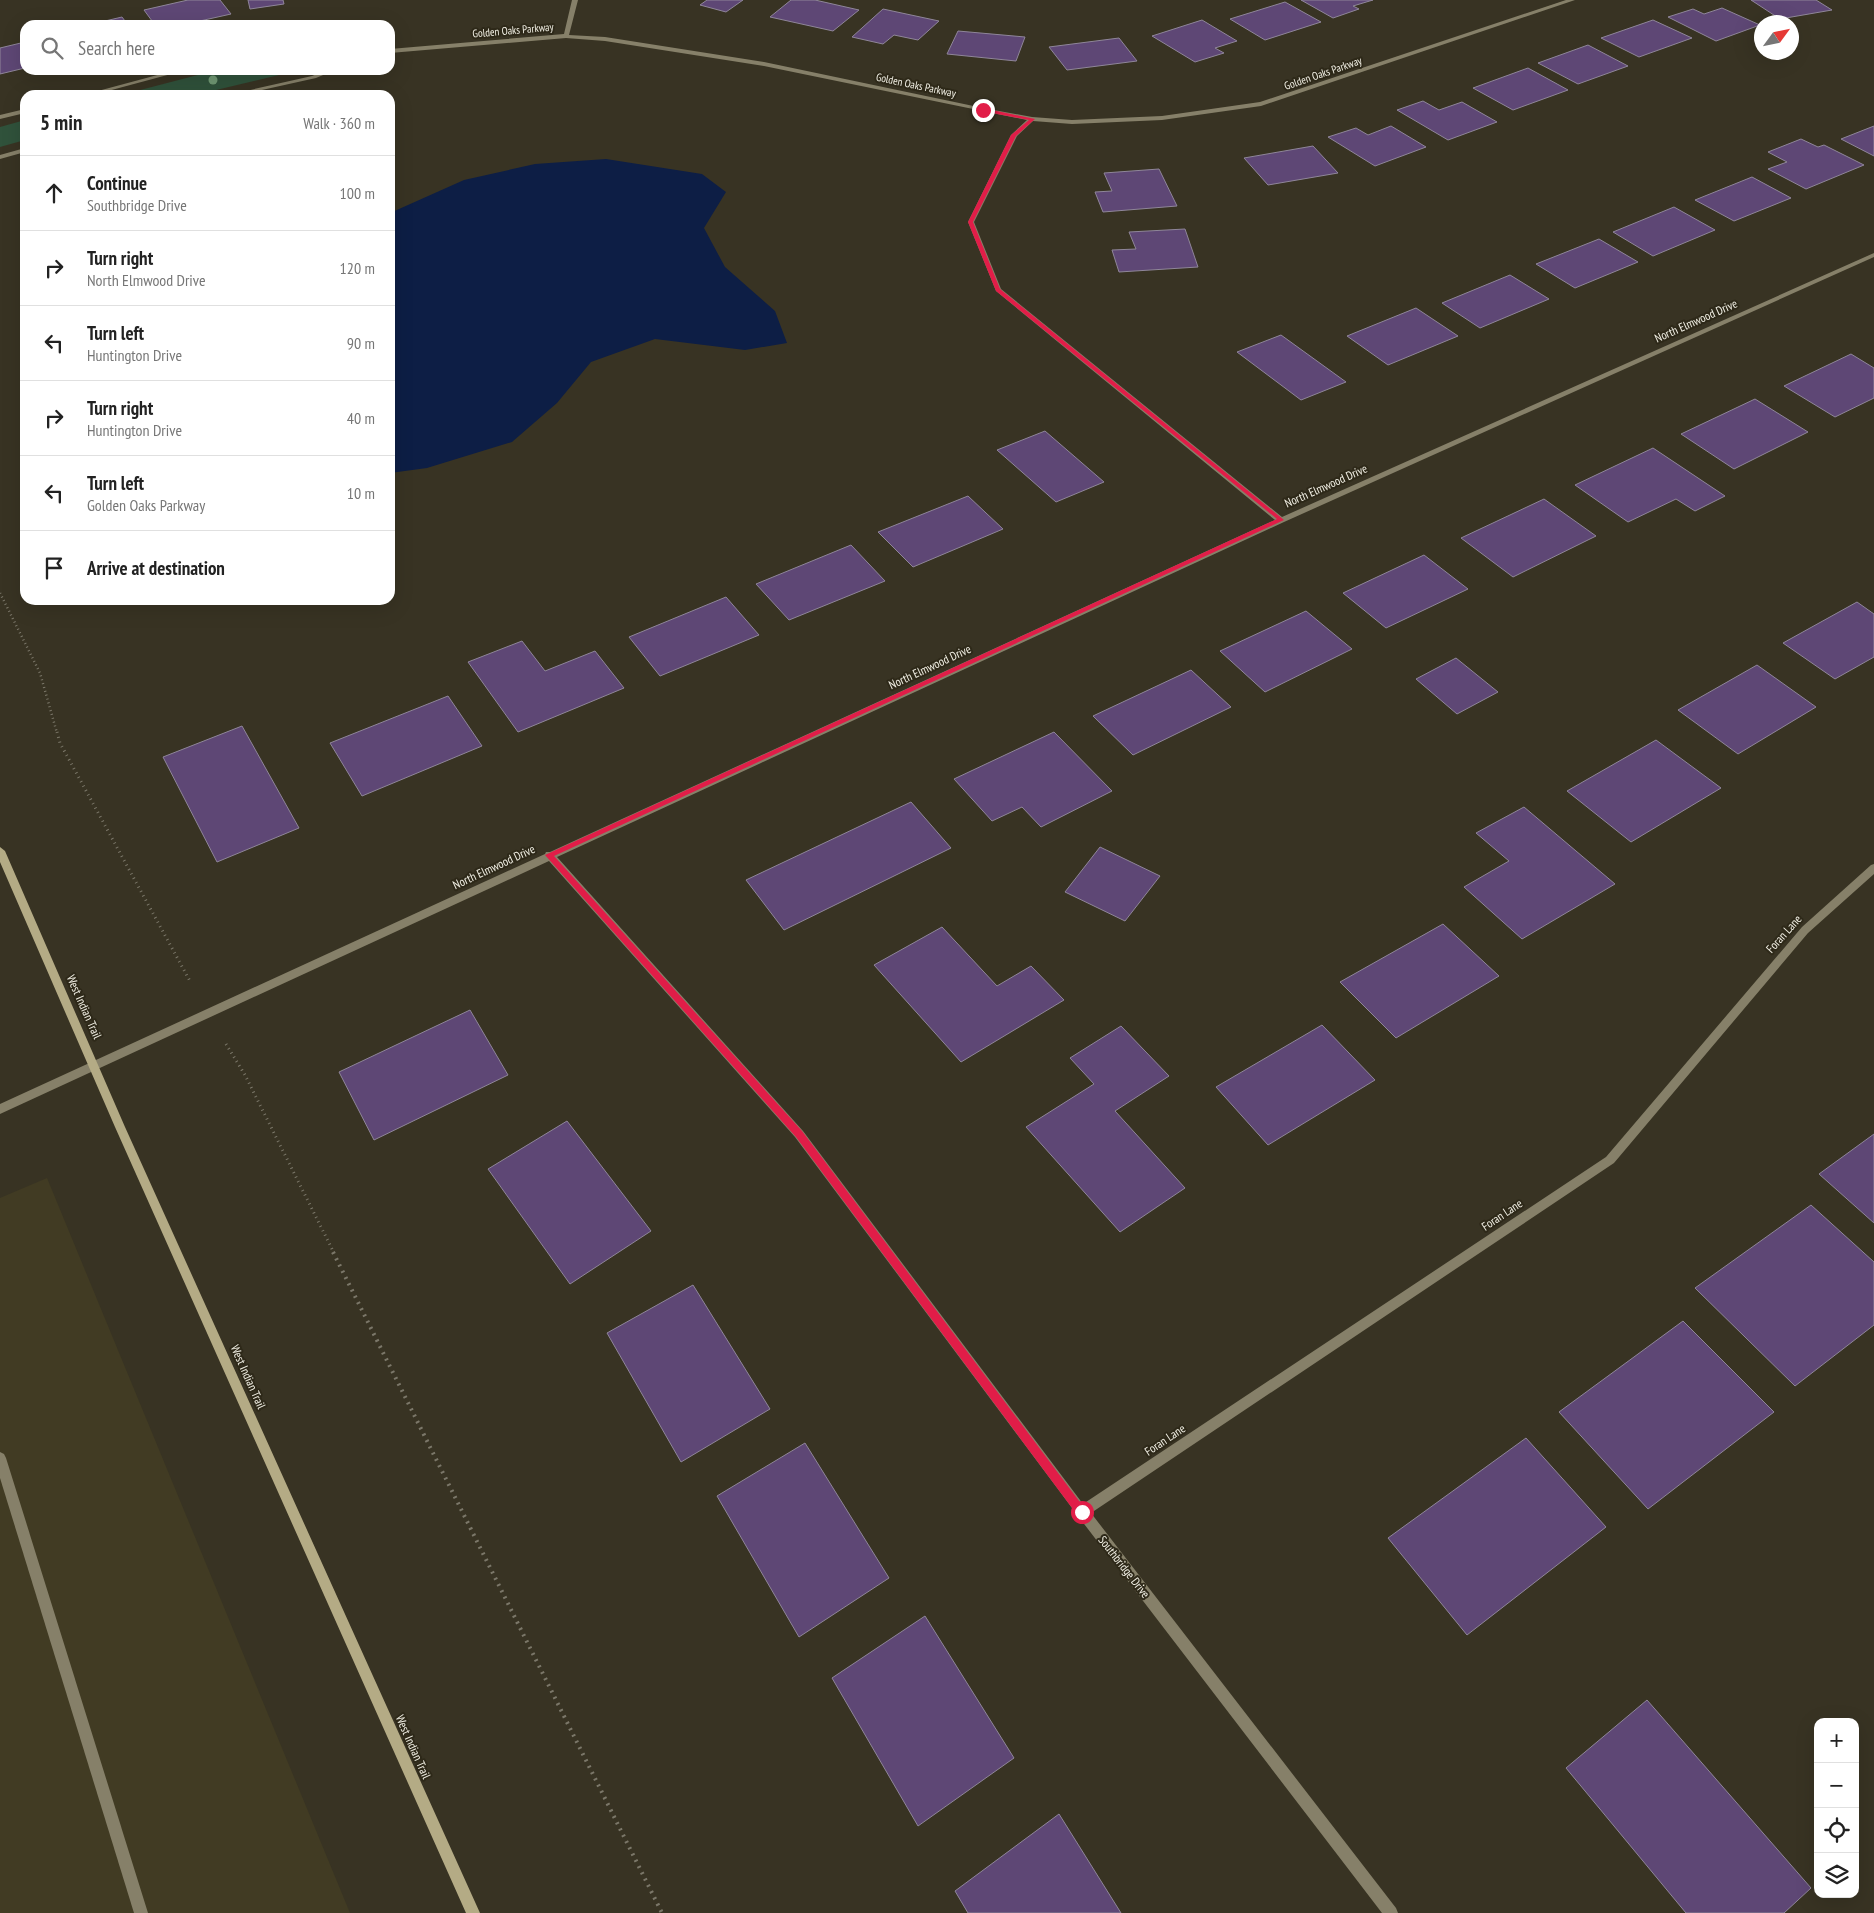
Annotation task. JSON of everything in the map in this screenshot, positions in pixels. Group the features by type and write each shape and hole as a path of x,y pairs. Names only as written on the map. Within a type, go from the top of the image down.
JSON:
{"main road":[{"name":"West Indian Trail","path":"0,851 120,1127 473,1913"}],"street":[{"path":"566,36 575,0"},
{"name":"Golden Oaks Parkway","path":"395,51 566,36 606,39 764,64 1032,119 1072,122 1162,118 1261,104 1572,0"},
{"path":"105,90 164,75"},
{"path":"254,90 319,75"},
{"path":"0,117 20,112"},
{"path":"1032,119 1014,135 971,222 998,290 1281,520"},
{"path":"0,157 20,151"},
{"name":"North Elmwood Drive","path":"0,1109 1281,520 1874,255"},
{"name":"Southbridge Drive","path":"549,855 799,1134 1082,1512 1392,1913"},
{"name":"Foran Lane","path":"1082,1512 1610,1160 1805,930 1874,868"},
{"path":"0,1458 141,1913"}],"path":[{"path":"0,593 40,672 60,742 178,960"},
{"path":"244,1075 662,1913"}],"shaded area":[{"path":"47,1178 350,1913 0,1913 0,1198"}],"green space":[{"path":"198,75 279,75 216,90 140,90"},
{"path":"20,121 20,141 0,147 0,127"}],"water":[{"path":"606,159 702,174 726,192 704,228 725,267 775,311 787,343 745,350 655,339 591,362 557,403 512,442 427,468 395,472 395,211 464,180 535,164"}],"building":[{"path":"188,0 220,0 231,14 204,20 151,20 144,10"},
{"path":"248,0 283,0 284,4 250,9"},
{"path":"707,0 743,0 726,12 700,5"},
{"path":"791,0 815,0 859,10 833,31 770,17"},
{"path":"1301,0 1373,0 1353,6 1359,9 1333,18"},
{"path":"1751,0 1816,0 1832,10 1799,16 1774,15"},
{"path":"1285,2 1321,22 1265,40 1230,19"},
{"path":"1722,8 1754,22 1754,27 1716,41 1668,17 1693,9 1704,14"},
{"path":"883,9 939,21 918,40 894,35 883,44 852,37"},
{"path":"122,17 124,20 109,20"},
{"path":"1202,20 1237,41 1215,48 1224,53 1195,62 1152,36"},
{"path":"1653,20 1692,38 1639,57 1601,38"},
{"path":"958,31 1025,37 1016,61 947,54"},
{"path":"1119,38 1137,61 1067,70 1049,47"},
{"path":"20,43 20,69 0,74 0,48"},
{"path":"1588,45 1628,66 1578,84 1538,63"},
{"path":"1528,68 1568,90 1513,110 1473,88"},
{"path":"1423,101 1439,110 1462,102 1497,122 1448,140 1397,110"},
{"path":"1391,126 1426,147 1375,166 1328,137 1356,128 1368,135"},
{"path":"1874,126 1874,156 1841,139"},
{"path":"1801,139 1818,147 1824,145 1864,165 1806,189 1768,169 1787,162 1768,152"},
{"path":"1313,146 1338,173 1268,185 1244,158"},
{"path":"1159,169 1177,206 1103,212 1095,192 1112,191 1104,173"},
{"path":"1752,177 1791,198 1734,221 1695,200"},
{"path":"1674,207 1715,230 1653,256 1613,232"},
{"path":"1185,229 1198,267 1119,272 1112,250 1136,249 1129,232"},
{"path":"1599,239 1638,262 1575,288 1536,264"},
{"path":"1510,275 1549,299 1480,328 1442,303"},
{"path":"1416,308 1458,336 1388,365 1347,336"},
{"path":"1281,335 1346,382 1301,400 1237,352"},
{"path":"1851,354 1874,368 1874,398 1835,417 1784,386"},
{"path":"1755,399 1808,432 1734,469 1681,434"},
{"path":"1045,431 1104,482 1056,502 997,450"},
{"path":"1653,448 1725,496 1695,511 1676,499 1628,522 1575,485"},
{"path":"968,496 1003,529 913,567 878,532"},
{"path":"1544,499 1596,536 1513,577 1461,538"},
{"path":"851,545 885,581 789,620 756,584"},
{"path":"1424,555 1468,589 1386,628 1343,593"},
{"path":"726,597 759,635 660,676 629,637"},
{"path":"1857,602 1874,614 1874,657 1835,679 1783,643"},
{"path":"1306,611 1352,649 1265,692 1220,651"},
{"path":"522,641 545,671 595,651 624,688 518,732 468,662"},
{"path":"1456,658 1498,692 1457,714 1416,679"},
{"path":"1757,665 1816,707 1738,754 1678,710"},
{"path":"1191,670 1231,707 1133,755 1093,716"},
{"path":"448,696 482,746 362,796 330,743"},
{"path":"242,726 299,828 217,862 163,757"},
{"path":"1054,732 1112,791 1041,827 1022,807 992,821 954,779"},
{"path":"1656,740 1721,788 1631,842 1567,791"},
{"path":"911,802 951,848 784,930 746,880"},
{"path":"1524,807 1615,884 1522,939 1464,887 1509,861 1476,833"},
{"path":"1100,847 1160,876 1125,921 1065,892"},
{"path":"1443,924 1499,976 1396,1038 1340,982"},
{"path":"942,927 997,986 1031,966 1064,1000 961,1062 874,965"},
{"path":"470,1010 508,1075 374,1140 339,1072"},
{"path":"1322,1025 1375,1080 1268,1145 1216,1087"},
{"path":"1121,1026 1169,1076 1115,1111 1185,1188 1120,1232 1026,1127 1094,1084 1070,1058"},
{"path":"567,1121 651,1231 570,1284 488,1169"},
{"path":"1874,1134 1874,1223 1819,1174"},
{"path":"1811,1205 1874,1262 1874,1325 1795,1386 1695,1288"},
{"path":"693,1285 770,1409 681,1462 607,1333"},
{"path":"1683,1321 1774,1412 1648,1509 1559,1412"},
{"path":"1526,1438 1606,1527 1467,1635 1388,1538"},
{"path":"805,1443 889,1578 799,1637 717,1496"},
{"path":"925,1616 1014,1758 918,1826 832,1678"},
{"path":"1647,1700 1811,1888 1784,1913 1686,1913 1566,1768"},
{"path":"1059,1814 1121,1913 968,1913 955,1891"}],"route":[{"path":"983,110 1032,119 1014,135 971,222 998,290 1281,520 549,855 799,1134 1082,1512"}]}
